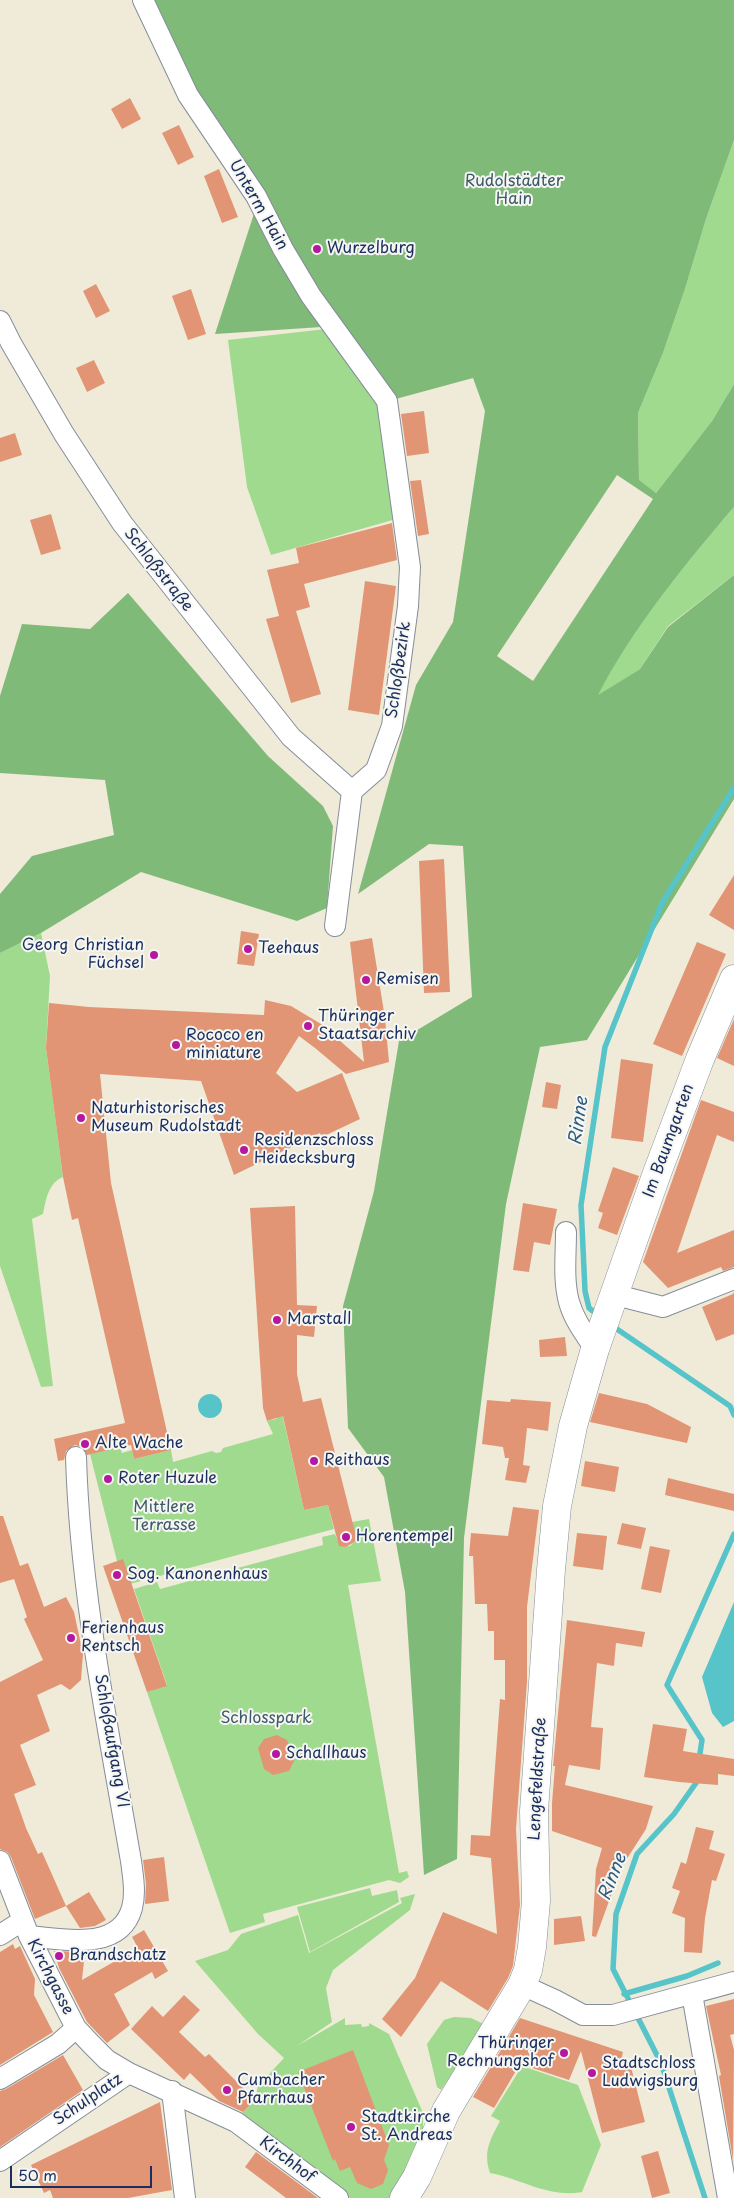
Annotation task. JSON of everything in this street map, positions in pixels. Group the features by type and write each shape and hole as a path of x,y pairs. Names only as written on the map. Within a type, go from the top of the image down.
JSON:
{"main road":[{"name":"Im Baumgarten","path":"598,1341 694,1074 734,979"},
{"name":"Lengefeldstraße","path":"404,2198 417,2177 446,2111 522,1985 530,1955 536,1901 534,1811 557,1506 573,1426 598,1341"}],"street":[{"name":"Unterm Hain","path":"143,0 188,95 256,196 283,249 311,296 388,401"},
{"name":"Schloßstraße","path":"0,321 64,434 122,523 291,737 352,791"},
{"name":"Schloßbezirk","path":"352,791 376,770 392,726 408,606 410,567 388,401"},
{"path":"335,926 352,791"},
{"path":"566,1232 566,1280 569,1302 577,1323 598,1341"},
{"path":"614,1300 663,1307 734,1279"},
{"name":"Schloßaufgang VI","path":"26,1929 85,1941 107,1936 119,1930 127,1920 132,1907 134,1887 131,1861 96,1654 88,1594 77,1500 76,1457"},
{"name":"Kirchgasse","path":"0,1861 26,1929 76,2028 107,2060 128,2073"},
{"path":"0,1935 26,1929"},
{"path":"522,1985 556,2000 583,2015 612,2015 734,1982"},
{"path":"692,1994 728,2198"},
{"path":"0,2079 58,2044 76,2028"},
{"name":"Schulplatz","path":"0,2161 128,2073 172,2091 236,2122"},
{"path":"172,2091 185,2198"},
{"name":"Kirchhof","path":"236,2122 338,2198"}],"green space":[{"name":"Rudolstädter Hain","path":"150,0 734,0 734,140 706,219 663,353 638,413 639,480 656,493 712,421 734,384 734,507 643,621 598,695 640,669 668,627 734,575 734,799 587,1040 540,1047 506,1204 464,1538 457,1859 424,1875 405,1592 384,1477 348,1428 343,1306 374,1191 399,1041 472,997 463,846 429,844 358,894 416,685 453,622 485,411 473,378 392,400 337,326 215,334 260,195 191,94","holes":["617,475 653,499 533,681 497,656"]},
{"path":"734,140 734,384 712,421 656,493 639,481 638,413 663,353 706,219"},
{"path":"326,329 380,398 396,519 271,555 247,487 228,340"},
{"path":"734,507 734,575 668,626 640,669 597,696 626,646 660,598"},
{"path":"128,593 268,756 323,806 333,826 327,908 297,921 141,872 41,933 0,953 0,894 32,856 114,835 105,780 0,773 0,696 22,624 90,629"},
{"path":"41,933 50,976 46,1048 63,1177 54,1183 51,1188 43,1214 32,1219 53,1386 41,1387 0,1266 0,953"},
{"name":"Mittlere Terrasse","path":"282,1413 304,1510 328,1505 334,1529 130,1584 117,1561 90,1454 120,1447 122,1453 132,1450 134,1459 171,1450 173,1462 212,1451 216,1453 221,1452 223,1448 273,1434 267,1421 276,1419"},
{"name":"Schlosspark","path":"369,1519 381,1581 348,1585 399,1873 407,1871 409,1877 400,1883 389,1880 263,1914 265,1922 230,1933 147,1692 167,1685 134,1589 157,1582 160,1589 323,1545 322,1537 335,1534 338,1542 342,1545 350,1546 356,1540 352,1522"},
{"path":"370,1888 372,1896 397,1890 399,1902 310,1952 297,1907"},
{"path":"415,1894 410,1910 333,1970 326,1988 332,2022 297,2046 345,2018 345,2025 361,2024 362,2027 369,2026 369,2023 389,2034 423,2113 423,2129 392,2198 350,2198 240,2115 255,2100 258,2086 284,2058 258,2034 195,1961 228,1950 241,1934 298,1915 309,1953 402,1903 400,1898"},
{"path":"454,2017 471,2018 486,2025 441,2090 437,2087 427,2044 444,2020"},
{"path":"522,2066 578,2085 601,2145 582,2192 570,2193 546,2190 490,2173 487,2152 500,2121 491,2116"}],"water":[{"path":"210,1394 215,1395 221,1401 221,1411 215,1417 210,1418 205,1417 199,1411 198,1406 199,1401 205,1395"},
{"path":"734,1602 734,1721 723,1727 712,1713 702,1677"}],"building":[{"path":"130,98 141,119 122,129 111,109"},
{"path":"179,125 194,157 178,165 162,133"},
{"path":"219,169 238,217 222,223 204,176"},
{"path":"96,284 110,311 96,318 83,291"},
{"path":"191,289 206,334 188,340 172,296"},
{"path":"94,360 105,383 87,392 76,368"},
{"path":"424,411 429,453 407,456 401,414"},
{"path":"15,433 22,455 0,462 0,438"},
{"path":"421,480 429,534 418,536 410,481"},
{"path":"51,514 61,549 41,555 30,520"},
{"path":"392,523 397,560 304,584 310,607 296,611 321,694 291,703 266,619 279,616 267,570 299,563 296,548"},
{"path":"365,581 396,586 379,715 348,710"},
{"path":"444,859 450,992 424,993 419,861"},
{"path":"734,875 734,930 709,915"},
{"name":"Teehaus","path":"241,931 259,934 254,966 237,964"},
{"path":"372,938 385,1018 389,1062 346,1074 299,1036 276,1073 297,1092 342,1073 360,1119 322,1137 320,1133 234,1175 201,1081 100,1074 111,1183 171,1450 134,1459 131,1445 87,1455 82,1447 75,1445 66,1451 64,1460 58,1461 54,1439 125,1423 78,1218 72,1220 63,1177 46,1048 49,1003 89,1007 264,1015 265,1000 291,1006 321,1024 364,1062 350,942"},
{"path":"697,942 726,954 682,1056 653,1044"},
{"path":"734,1019 734,1066 717,1058"},
{"path":"621,1059 653,1064 643,1142 611,1138"},
{"path":"546,1082 561,1085 557,1109 542,1107"},
{"path":"701,1100 734,1112 734,1142 717,1135 677,1253 734,1230 734,1267 723,1271 721,1267 668,1288 643,1262"},
{"path":"613,1167 639,1176 617,1235 598,1228 603,1213 598,1211"},
{"path":"523,1203 557,1209 550,1245 534,1242 529,1272 513,1270"},
{"path":"295,1206 297,1305 317,1306 314,1337 297,1335 297,1374 303,1402 321,1398 355,1532 356,1541 346,1547 339,1546 328,1505 304,1510 283,1416 267,1421 263,1408 250,1208"},
{"path":"734,1292 734,1334 716,1341 702,1307"},
{"path":"565,1337 567,1356 540,1357 539,1340"},
{"path":"599,1393 647,1404 691,1427 687,1443 590,1422"},
{"path":"511,1399 551,1402 548,1431 527,1428 523,1465 530,1466 526,1483 505,1480 509,1458 505,1458 503,1447 482,1444 487,1400 510,1402"},
{"path":"585,1461 619,1467 615,1492 581,1486"},
{"path":"668,1478 734,1494 734,1511 665,1495"},
{"path":"513,1507 539,1510 527,1607 527,1682 516,1829 520,1905 513,1966 488,2011 441,1981 401,2037 382,2019 415,1978 443,1912 497,1934 491,1858 470,1855 471,1835 490,1836 500,1699 505,1700 505,1660 494,1660 494,1631 488,1631 487,1604 475,1604 473,1556 469,1556 471,1533 508,1536"},
{"path":"0,1516 3,1516 20,1566 28,1563 44,1607 66,1597 74,1612 83,1654 81,1680 70,1690 61,1684 37,1695 50,1731 20,1745 36,1785 14,1794 38,1854 42,1852 66,1906 35,1919 11,1857 7,1852 0,1849 0,1682 43,1660 24,1619 27,1617 14,1579 0,1583"},
{"path":"622,1523 646,1528 641,1549 617,1544"},
{"path":"577,1533 607,1536 603,1570 573,1566"},
{"path":"650,1546 670,1550 661,1593 641,1589"},
{"path":"123,1559 167,1686 147,1692 103,1566"},
{"path":"567,1620 645,1632 642,1647 616,1643 614,1666 597,1663 591,1727 603,1728 600,1770 569,1765 565,1785 653,1806 646,1829 621,1868 596,1937 592,1936 596,1869 602,1848 552,1831 555,1766 553,1766"},
{"path":"653,1724 687,1729 683,1751 734,1759 734,1776 718,1774 718,1785 644,1777"},
{"name":"Schallhaus","path":"277,1735 287,1740 294,1761 289,1771 273,1775 264,1769 258,1748 264,1739"},
{"path":"696,1827 714,1831 709,1849 725,1854 716,1881 712,1880 705,1918 702,1953 684,1952 685,1918 672,1913 680,1891 672,1888 681,1862 686,1864"},
{"path":"164,1857 169,1901 145,1904 146,1884 143,1860"},
{"path":"89,1892 106,1920 95,1926 80,1928 66,1906"},
{"path":"581,1916 585,1941 554,1945 554,1919"},
{"path":"144,1930 168,1971 155,1979 152,1972 114,1994 130,2025 107,2043 87,2022 59,1968 54,1951 85,1952 82,1980 138,1948 132,1937"},
{"path":"13,1944 15,1949 20,1946 35,1979 34,1995 53,2032 0,2065 0,1952"},
{"path":"184,1995 200,2010 179,2032 205,2057 209,2054 255,2100 243,2112 219,2101 190,2073 184,2080 131,2029 152,2006 163,2017"},
{"path":"734,1999 734,2034 730,2035 734,2050 733,2160 719,2076 721,2075 706,2006"},
{"name":"Stadtschloss Ludwigsburg","path":"520,2018 623,2052 619,2070 631,2067 645,2122 602,2133 581,2051 569,2080 520,2064 494,2108 473,2097"},
{"name":"Stadtkirche St. Andreas","path":"353,2050 389,2145 384,2160 388,2170 383,2184 371,2189 357,2183 350,2167 340,2171 335,2159 333,2161 298,2072"},
{"path":"63,2055 83,2090 0,2147 0,2091"},
{"path":"160,2102 172,2190 128,2198 53,2198 50,2190 44,2193 31,2165"},
{"path":"658,2151 670,2193 652,2198 641,2156"},
{"path":"256,2152 318,2198 286,2198 245,2167"}],"waterway":[{"name":"Rinne","path":"598,1315 589,1308 585,1291 581,1205 605,1047 662,903 734,788"},
{"name":"Rinne","path":"611,1325 730,1406 734,1415"},
{"name":"Rinne","path":"699,1760 702,1740 667,1685 734,1534"},
{"name":"Rinne","path":"697,1776 696,1783 674,1814 637,1854 616,1914 613,1969 661,2063 705,2198"},
{"path":"624,1994 687,1976 718,1963"}],"place":[{"name":"Wurzelburg","path":"317,249"},
{"name":"Teehaus","path":"248,949"},
{"name":"Georg Christian Füchsel","path":"154,955"},
{"name":"Remisen","path":"366,980"},
{"name":"Thüringer Staatsarchiv","path":"308,1026"},
{"name":"Rococo en miniature","path":"176,1045"},
{"name":"Naturhistorisches Museum Rudolstadt","path":"81,1118"},
{"name":"Residenzschloss Heidecksburg","path":"244,1150"},
{"name":"Marstall","path":"277,1320"},
{"name":"Alte Wache","path":"85,1444"},
{"name":"Reithaus","path":"314,1461"},
{"name":"Roter Huzule","path":"108,1479"},
{"name":"Horentempel","path":"346,1537"},
{"name":"Sog. Kanonenhaus","path":"117,1575"},
{"name":"Ferienhaus Rentsch","path":"71,1638"},
{"name":"Schallhaus","path":"276,1754"},
{"name":"Brandschatz","path":"59,1956"},
{"name":"Thüringer Rechnungshof","path":"564,2053"},
{"name":"Stadtschloss Ludwigsburg","path":"592,2073"},
{"name":"Cumbacher Pfarrhaus","path":"227,2090"},
{"name":"Stadtkirche St. Andreas","path":"351,2127"}]}
